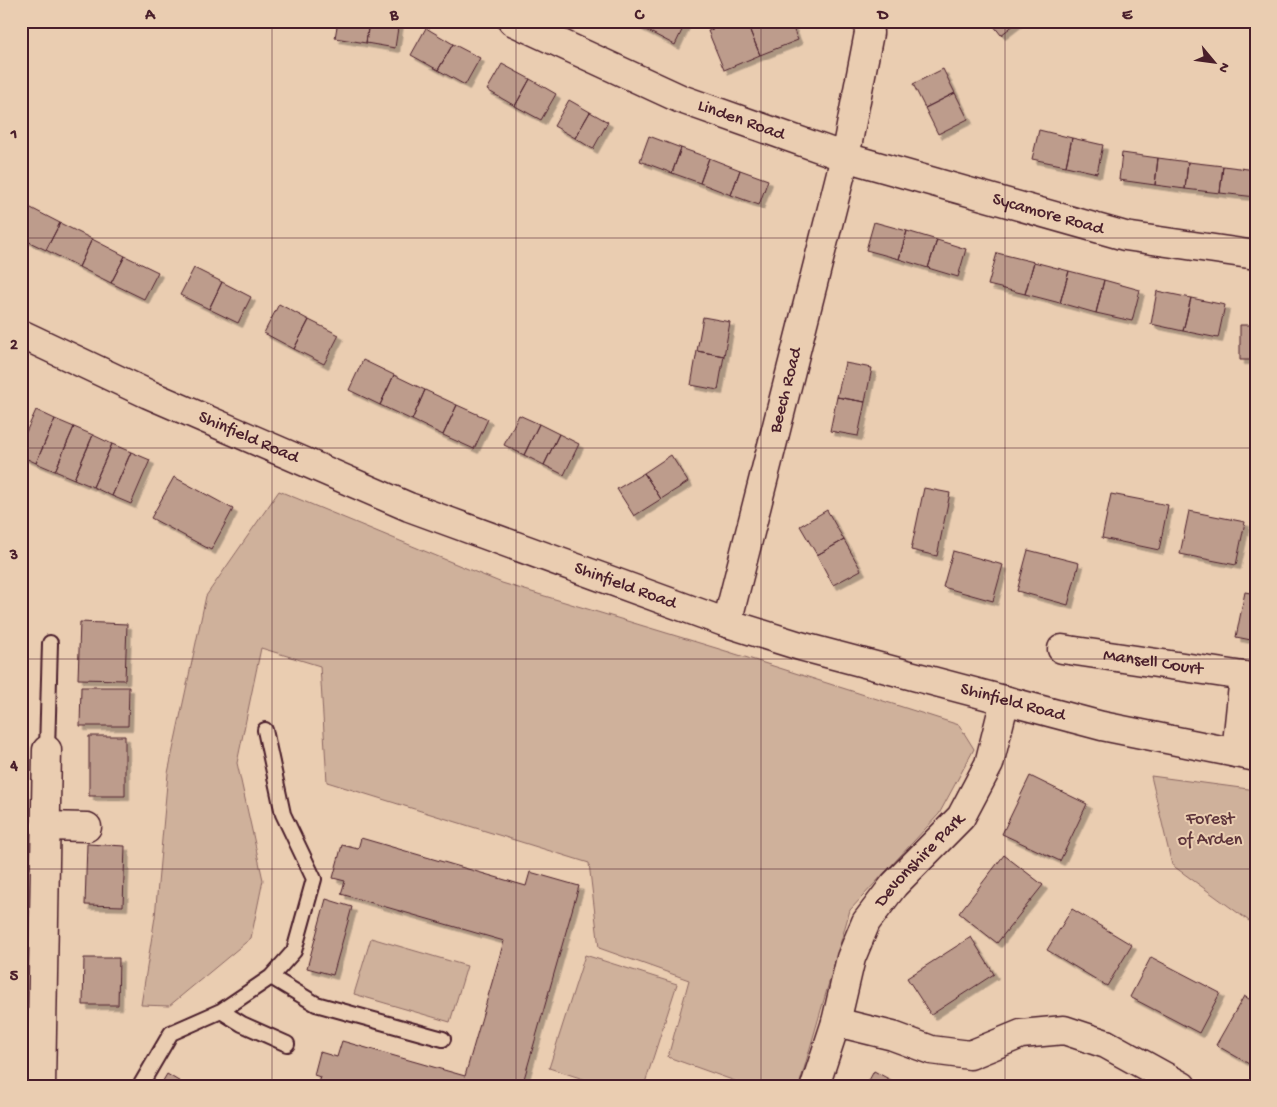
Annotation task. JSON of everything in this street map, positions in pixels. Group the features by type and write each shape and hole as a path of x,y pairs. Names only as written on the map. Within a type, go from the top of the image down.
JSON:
{"street":[{"name":"Linden Road","path":"512,21 681,99 845,157"},
{"path":"845,157 873,25"},
{"name":"Sycamore Road","path":"845,157 1125,236 1256,255"},
{"name":"Beech Road","path":"727,623 845,157"},
{"name":"Shinfield Road","path":"21,334 148,394 409,507 727,623 800,646 1102,726 1246,755"},
{"name":"Mansell Court","path":"1062,649 1250,677 1246,755"},
{"name":"Devonshire Park","path":"815,1086 836,1022 851,958 866,922 894,885 961,816 989,764 1005,700"},
{"path":"41,1086 47,750"},
{"path":"45,826 86,827"},
{"path":"836,1022 893,1036 931,1050 970,1055 1021,1034 1064,1030 1106,1044 1182,1086"}],"lane":[{"path":"47,750 50,643"},
{"path":"140,1086 171,1033 221,1011 271,978 294,951 314,879 283,814 264,730"},
{"path":"271,978 316,1004 443,1039"},
{"path":"221,1011 242,1024 287,1044"}],"green space":[{"path":"279,491 502,583 959,725 974,749 939,814 850,910 799,1086 749,1086 668,1057 689,980 599,948 589,863 327,782 320,666 261,648 237,763 263,880 251,938 169,1006 141,1005 155,917 168,773 206,596"},
{"name":"Forest of Arden","path":"1151,776 1256,790 1256,926 1172,865"},
{"path":"371,938 467,966 450,1022 354,994"},
{"path":"585,955 677,984 644,1086 605,1086 549,1068"}],"building":[{"path":"338,21 369,21 366,43 335,38"},
{"path":"369,21 399,21 395,48 366,43"},
{"path":"628,21 656,21 650,32"},
{"path":"656,21 681,21 685,24 675,45 650,32"},
{"path":"732,21 746,21 760,55 724,70 708,31"},
{"path":"746,21 790,21 798,40 760,55"},
{"path":"990,21 1019,21 1001,35"},
{"path":"426,28 453,44 438,70 411,55"},
{"path":"453,44 480,58 465,85 438,70"},
{"path":"502,64 530,79 515,106 487,90"},
{"path":"943,69 955,93 925,108 913,84"},
{"path":"530,79 556,94 541,120 515,106"},
{"path":"955,93 968,119 938,134 925,108"},
{"path":"569,100 590,112 575,138 554,126"},
{"path":"590,112 608,122 593,149 575,138"},
{"path":"1039,130 1072,138 1066,166 1032,159"},
{"path":"649,136 681,148 672,173 640,161"},
{"path":"1072,138 1103,145 1097,173 1066,166"},
{"path":"681,148 709,158 700,183 672,173"},
{"path":"1122,153 1158,158 1155,185 1119,180"},
{"path":"709,158 740,170 731,195 700,183"},
{"path":"1158,158 1188,162 1185,189 1155,185"},
{"path":"1188,162 1223,166 1220,193 1185,189"},
{"path":"1223,166 1256,170 1256,197 1220,193"},
{"path":"740,170 768,180 759,205 731,195"},
{"path":"27,206 60,223 46,250 21,238 21,217"},
{"path":"874,222 907,231 899,259 866,250"},
{"path":"60,223 92,239 79,267 46,250"},
{"path":"907,231 937,240 928,268 899,259"},
{"path":"92,239 125,256 111,283 79,267"},
{"path":"937,240 966,249 958,277 928,268"},
{"path":"997,253 1034,262 1025,294 988,285"},
{"path":"125,256 158,272 144,299 111,283"},
{"path":"1034,262 1069,271 1060,303 1025,294"},
{"path":"194,268 222,282 209,309 180,295"},
{"path":"1069,271 1104,280 1096,313 1060,303"},
{"path":"1104,280 1140,290 1132,321 1096,313"},
{"path":"222,282 251,297 238,323 209,309"},
{"path":"1157,291 1191,298 1183,331 1151,324"},
{"path":"1191,298 1225,305 1218,338 1183,331"},
{"path":"279,304 309,320 294,349 264,333"},
{"path":"703,317 730,322 724,356 697,351"},
{"path":"309,320 339,335 324,364 294,349"},
{"path":"1240,325 1256,325 1256,360 1240,360"},
{"path":"697,351 724,356 718,390 691,385"},
{"path":"363,360 394,375 380,405 349,390"},
{"path":"845,363 872,368 865,402 837,397"},
{"path":"394,375 425,390 412,420 380,405"},
{"path":"425,390 457,405 443,435 412,420"},
{"path":"837,397 865,402 858,436 830,431"},
{"path":"457,405 488,419 474,449 443,435"},
{"path":"36,410 55,419 36,463 21,456 21,443"},
{"path":"519,415 539,424 524,455 504,445"},
{"path":"55,419 74,427 55,471 36,463"},
{"path":"539,424 559,434 544,465 524,455"},
{"path":"74,427 93,435 74,479 55,471"},
{"path":"559,434 579,444 564,475 544,465"},
{"path":"93,435 112,444 93,487 74,479"},
{"path":"112,444 131,452 112,496 93,487"},
{"path":"131,452 150,460 131,504 112,496"},
{"path":"671,455 688,482 661,499 644,473"},
{"path":"644,473 661,499 634,516 617,489"},
{"path":"174,477 233,509 211,550 151,518"},
{"path":"924,488 950,493 937,556 911,550"},
{"path":"1111,494 1168,505 1159,550 1102,538"},
{"path":"827,510 844,540 817,555 800,526"},
{"path":"1189,511 1245,522 1236,565 1180,554"},
{"path":"844,540 861,570 833,585 817,555"},
{"path":"1028,550 1079,563 1068,605 1017,591"},
{"path":"953,551 1003,565 993,601 943,587"},
{"path":"1245,592 1256,594 1256,641 1236,637"},
{"path":"80,622 127,624 125,680 78,679"},
{"path":"81,687 129,687 128,726 80,726"},
{"path":"89,736 125,736 125,796 89,796"},
{"path":"1030,776 1087,804 1060,861 1002,834"},
{"path":"361,838 526,886 530,872 579,886 522,1086 317,1086 320,1077 314,1075 320,1052 337,1057 342,1041 465,1076 504,941 341,894 345,881 333,878 342,845 358,849"},
{"path":"87,844 125,846 123,906 85,905"},
{"path":"1004,855 1043,885 997,943 959,913"},
{"path":"326,899 352,907 333,975 307,968"},
{"path":"1072,909 1132,945 1107,986 1047,950"},
{"path":"971,937 994,974 931,1015 907,978"},
{"path":"1151,957 1220,993 1199,1033 1130,997"},
{"path":"84,958 119,958 118,1005 83,1005"},
{"path":"1244,996 1256,1003 1256,1068 1216,1045"},
{"path":"874,1071 902,1086 866,1086"},
{"path":"167,1074 187,1086 160,1086"}]}
